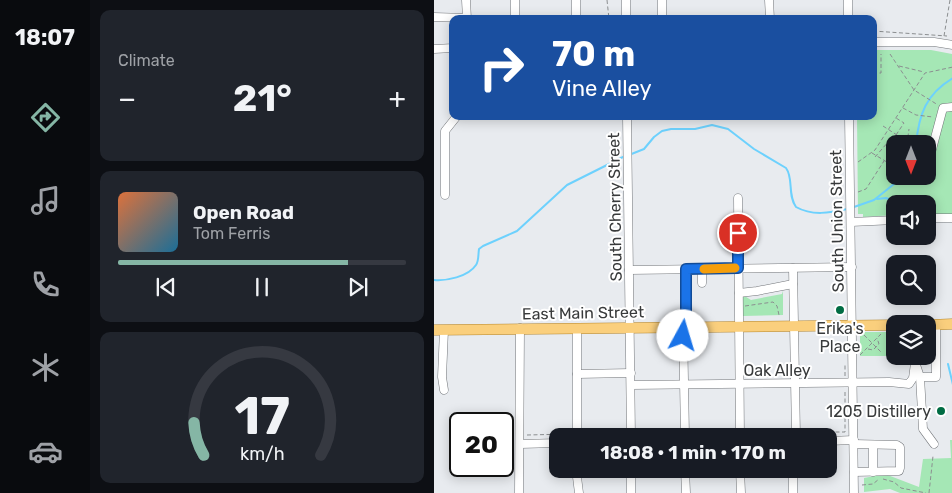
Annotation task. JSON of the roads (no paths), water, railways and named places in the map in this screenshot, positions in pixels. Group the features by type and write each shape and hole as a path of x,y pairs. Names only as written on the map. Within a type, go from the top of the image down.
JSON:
{"main road":[{"path":"936,325 952,324"},
{"name":"East Main Street","path":"439,330 886,325"}],"street":[{"path":"466,0 467,15"},
{"path":"515,0 515,15"},
{"path":"576,0 576,15"},
{"path":"626,0 626,15"},
{"path":"662,0 662,15"},
{"path":"769,0 770,15"},
{"path":"848,0 848,15"},
{"path":"434,17 449,17"},
{"path":"877,42 952,42"},
{"path":"434,49 449,48"},
{"path":"936,136 944,107 952,107"},
{"path":"445,195 445,131 454,120"},
{"name":"South Cherry Street","path":"628,120 631,428"},
{"name":"South Union Street","path":"849,120 854,493"},
{"path":"738,198 740,428"},
{"path":"851,218 886,220"},
{"path":"936,218 952,218"},
{"path":"629,270 852,267"},
{"path":"793,268 796,428"},
{"path":"685,428 684,326 686,269"},
{"path":"702,269 702,283"},
{"path":"739,292 757,292 793,284"},
{"path":"520,328 520,493"},
{"path":"577,328 577,428"},
{"path":"439,330 444,390"},
{"path":"920,377 936,377 938,373 936,357"},
{"path":"915,365 920,377 923,429 934,444"},
{"name":"Oak Alley","path":"631,385 909,384 913,378 915,368"},
{"path":"577,374 630,372"},
{"path":"837,441 897,445 900,447 899,471 854,472"},
{"path":"520,444 549,443"},
{"path":"873,445 873,472"},
{"path":"577,478 578,493"},
{"path":"631,478 631,493"},
{"path":"685,478 686,493"},
{"path":"740,478 741,493"},
{"path":"793,478 794,493"}],"waterway":[{"path":"917,135 922,114 930,98 953,78"},
{"path":"629,155 644,149 662,131 695,129 712,125 728,129 754,149 786,168 790,177 793,202 796,207 815,213 847,209"},
{"path":"434,280 450,279 468,273 477,263 479,249 483,246 517,231 567,185 625,156"},
{"path":"854,207 874,200 893,185"},
{"path":"877,199 886,198"},
{"path":"948,364 953,385"}],"place":[{"name":"Erika's Place","path":"840,310"},
{"name":"1205 Distillery","path":"941,411"}]}
